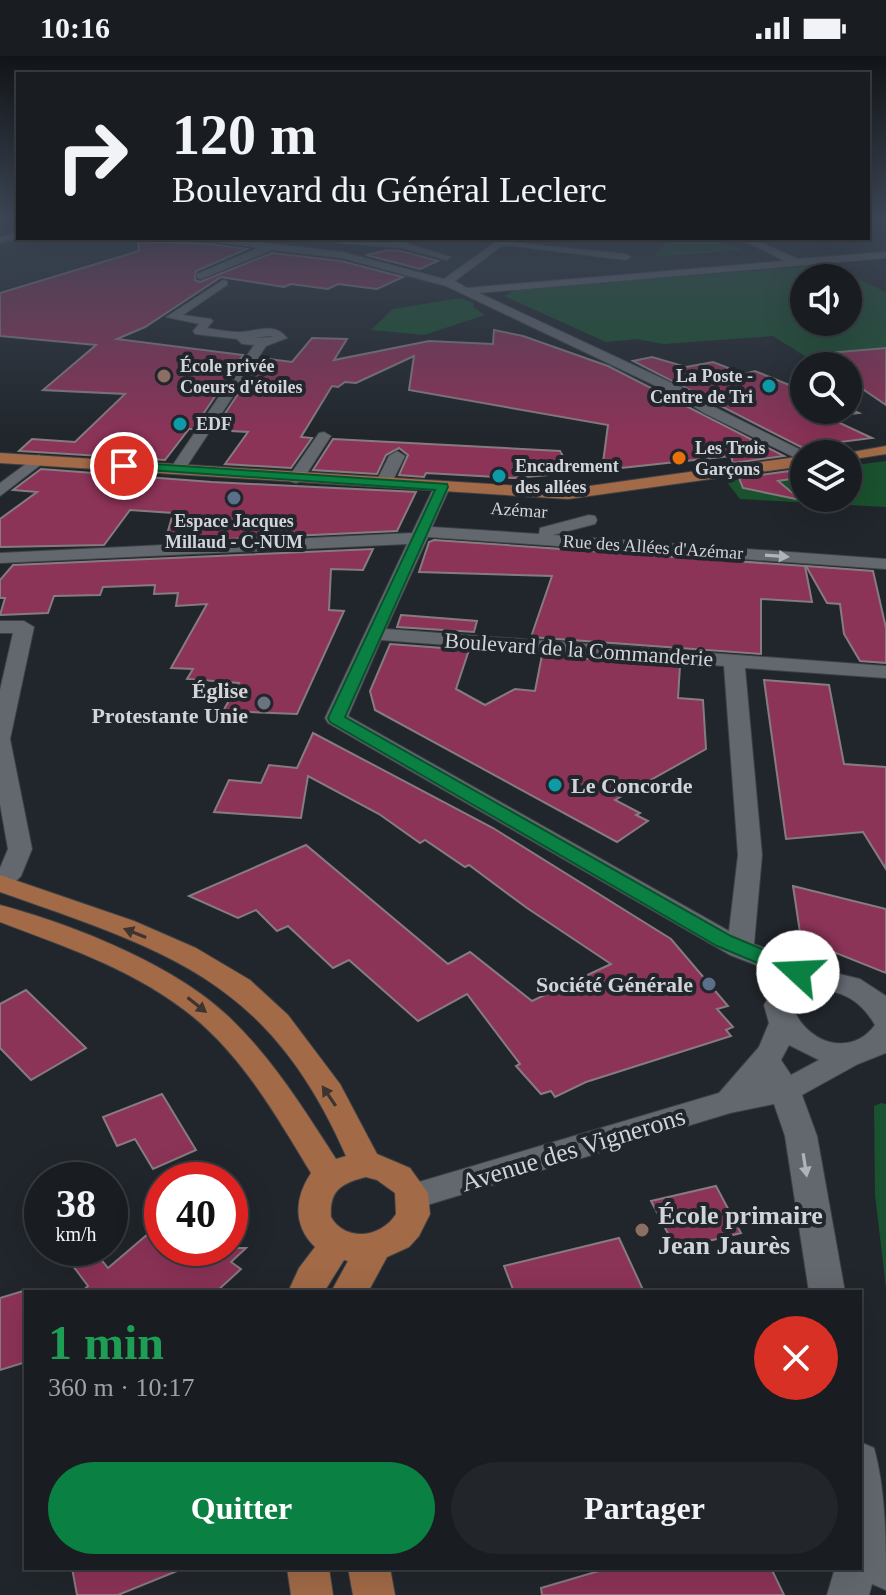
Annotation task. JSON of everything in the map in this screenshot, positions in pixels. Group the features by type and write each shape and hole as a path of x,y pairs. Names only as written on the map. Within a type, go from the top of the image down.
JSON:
{"main road":[{"path":"862,453 886,450"},
{"path":"0,458 568,494 790,461"},
{"path":"0,883 163,944 239,985 268,1011 291,1039 349,1123 366,1164"},
{"path":"0,913 129,966 181,993 216,1021 259,1071 329,1175"},
{"path":"366,1164 383,1166 397,1173 408,1184 414,1196 414,1212 407,1227 393,1239 375,1247 355,1248 337,1244 315,1225 311,1211 312,1198 329,1175 353,1165 366,1164"},
{"path":"307,1290 311,1279 337,1244"},
{"path":"350,1290 375,1247"},
{"path":"308,1570 312,1595"},
{"path":"369,1570 374,1595"}],"street":[{"path":"208,293 172,317 207,321 199,331 243,336 265,332 281,336 274,342 262,343 246,341 243,336"},
{"path":"485,293 477,306 549,346 628,373 706,408 790,452"},
{"path":"178,469 262,343"},
{"path":"296,478 324,436"},
{"path":"384,482 397,456"},
{"path":"0,491 38,460"},
{"path":"442,487 336,718 740,949 821,980 851,985 878,1029 811,1047 782,1010 784,994 740,949"},
{"name":"Azémar","path":"445,533 459,526 553,533 589,520"},
{"name":"Rue des Allées d'Azémar","path":"0,558 445,533 886,564"},
{"path":"0,627 24,627 0,739 20,849 12,871 0,883"},
{"name":"Boulevard de la Commanderie","path":"374,634 734,661 750,855 740,949"},
{"path":"734,661 886,672"},
{"path":"782,1010 792,986 821,980"},
{"name":"Avenue des Vignerons","path":"731,1099 765,1060 782,1010"},
{"name":"Avenue des Vignerons","path":"414,1196 711,1108 731,1099 785,1090 816,1076 878,1029"},
{"path":"765,1060 785,1090 801,1136 827,1290"},
{"path":"867,1557 870,1480"},
{"path":"848,1595 860,1570"}],"green space":[{"path":"510,293 790,293 790,336 862,336 862,293 886,293 886,398 862,385 862,352 799,352 773,336 663,344 637,339 606,342 504,296"},
{"path":"461,298 474,303 473,307 485,315 424,335 371,330 393,309"},
{"path":"886,461 886,507 862,506 862,464"},
{"path":"790,474 790,502 740,499 726,481"},
{"path":"886,1104 886,1288 875,1195 874,1106"}],"building":[{"path":"0,293 197,293 145,327 117,339 243,355 193,429 189,429 165,460 19,451 32,439 75,442 125,394 43,390 96,345 0,336"},
{"path":"494,330 523,336 608,366 784,456 733,463 731,456 602,470 608,425 409,390 414,356 356,383 332,386 301,437 312,438 291,468 225,464 248,432 214,430 262,358 292,362 312,338 347,339 334,360 429,341 493,344"},
{"path":"886,348 886,405 862,389 862,352 840,352"},
{"path":"652,357 686,367 713,362 744,374 755,371 790,385 790,424 842,424 872,438 790,441 633,361"},
{"path":"333,439 560,451 573,473 514,478 426,473 424,477 399,475 408,455 399,448 386,455 377,474 313,470"},
{"path":"41,469 212,482 416,492 397,531 165,542 173,513 130,510 104,545 0,547 0,519 37,492 13,490"},
{"path":"790,471 790,479 778,481 790,491 790,498 743,488 739,478"},
{"path":"429,542 805,566 812,602 761,599 761,654 531,637 552,576 419,572"},
{"path":"373,549 363,570 331,569 329,610 344,611 297,714 223,711 239,683 187,679 193,669 171,668 207,604 176,606 178,593 154,594 155,585 103,587 100,595 54,596 48,613 0,615 5,598 0,598 0,580 13,565"},
{"path":"806,566 873,571 886,628 886,663 860,661 844,634 840,604 827,603"},
{"path":"401,615 477,621 474,632 397,627"},
{"path":"390,644 469,650 456,689 485,705 515,689 535,691 542,655 680,666 678,698 703,700 706,749 615,800 640,813 636,815 648,821 617,842 375,710 370,691"},
{"path":"764,680 829,685 844,764 886,767 886,869 863,832 786,839"},
{"path":"313,733 493,828 671,939 728,1006 717,1009 733,1027 726,1030 731,1036 586,1082 555,1097 551,1091 541,1094 516,1066 520,1064 467,994 418,1021 349,960 333,968 288,926 277,931 256,910 238,918 189,896 306,845 448,964 470,952 532,1001 611,964 469,865 465,867 425,840 420,843 379,814 308,776 301,818 214,812 229,780 261,783 269,765 297,768"},
{"path":"793,886 886,909 886,973 801,939"},
{"path":"26,990 86,1048 31,1080 0,1048 0,1004"},
{"path":"162,1094 196,1150 169,1162 149,1162 135,1139 117,1146 103,1117"},
{"path":"716,1186 741,1233 676,1249 651,1201"},
{"path":"144,1237 144,1266 237,1266 241,1269 218,1290 83,1290 88,1286 73,1266 128,1266 128,1251"},
{"path":"619,1238 643,1290 513,1290 504,1266"},
{"path":"24,1291 24,1363 0,1370 0,1298"},
{"path":"72,1570 180,1570 118,1595 77,1595"},
{"path":"602,1570 772,1570 784,1595 542,1595 541,1588"}],"place":[{"name":"École privée Coeurs d'étoiles","path":"164,376"},
{"name":"La Poste - Centre de Tri","path":"769,386"},
{"name":"EDF","path":"180,424"},
{"name":"Les Trois Garçons","path":"679,458"},
{"name":"Encadrement des allées","path":"499,476"},
{"name":"Espace Jacques Millaud - C-NUM","path":"234,498"},
{"name":"Église Protestante Unie","path":"264,703"},
{"name":"Le Concorde","path":"555,785"},
{"name":"Société Générale","path":"709,984"},
{"name":"École primaire Jean Jaurès","path":"642,1230"}],"route":[{"path":"124,466 442,487 336,718 724,941 775,965 798,972"}]}
